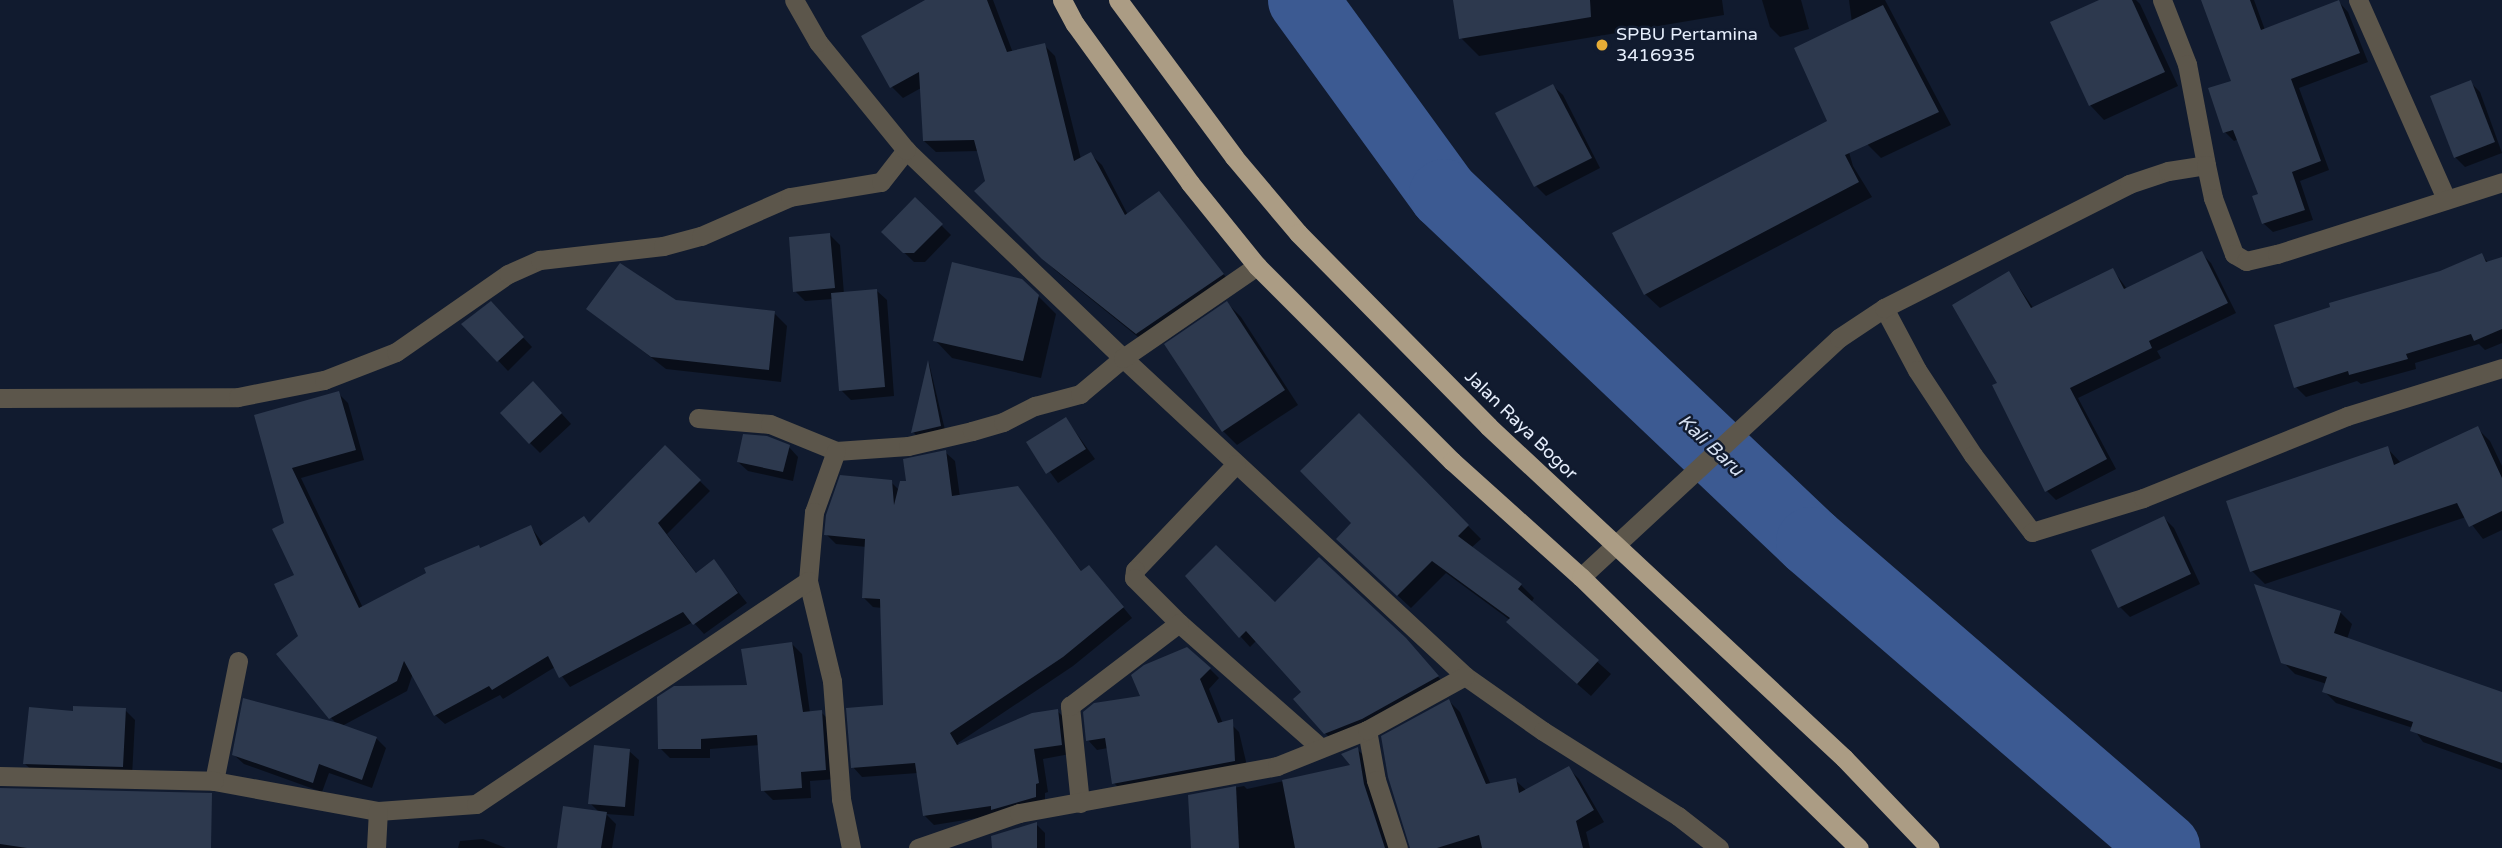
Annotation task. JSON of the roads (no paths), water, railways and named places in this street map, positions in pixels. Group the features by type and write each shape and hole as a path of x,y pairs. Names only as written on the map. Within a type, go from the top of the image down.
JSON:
{"highway":[{"path":"1062,0 1075,24 1190,183 1258,266 1451,461 1581,577 1859,848"},
{"name":"Jalan Raya Bogor","path":"1118,0 1234,157 1298,233 1489,426 1844,758 1930,848"}],"street":[{"path":"794,0 825,51 906,150 1123,358 1465,676 1544,731 1678,816 1719,848"},
{"path":"2162,0 2187,64 2213,198 2234,254 2246,261 2277,254 2502,182"},
{"path":"2358,0 2446,199"},
{"path":"0,398 238,397 324,380 396,352 509,274 540,260 663,246 701,236 790,197 881,182 906,150"},
{"path":"1581,577 1661,500 1839,338 1884,308 2129,184 2168,171 2206,165"},
{"path":"698,418 769,424 836,451 908,446 1003,422 1035,406 1080,394 1123,358 1258,266"},
{"path":"1884,308 1917,370 1973,455 2032,532 2143,498 2347,416 2502,368"},
{"path":"836,451 814,512 808,581 832,681 841,799 851,848"},
{"path":"1236,464 1135,570 1134,578 1179,623 1321,748"},
{"path":"0,776 214,781 377,811 476,804 808,581"},
{"path":"1080,803 1070,706 1179,623"},
{"path":"214,781 238,661"},
{"path":"918,848 1020,813 1276,766 1367,730 1465,676"},
{"path":"1367,730 1376,780 1398,848"},
{"path":"376,848 377,811"}],"waterway":[{"name":"Kali Baru","path":"1303,0 1444,194 1811,542 2165,848"}],"place":[{"name":"SPBU Pertamina 3416935","path":"1602,45"}]}
